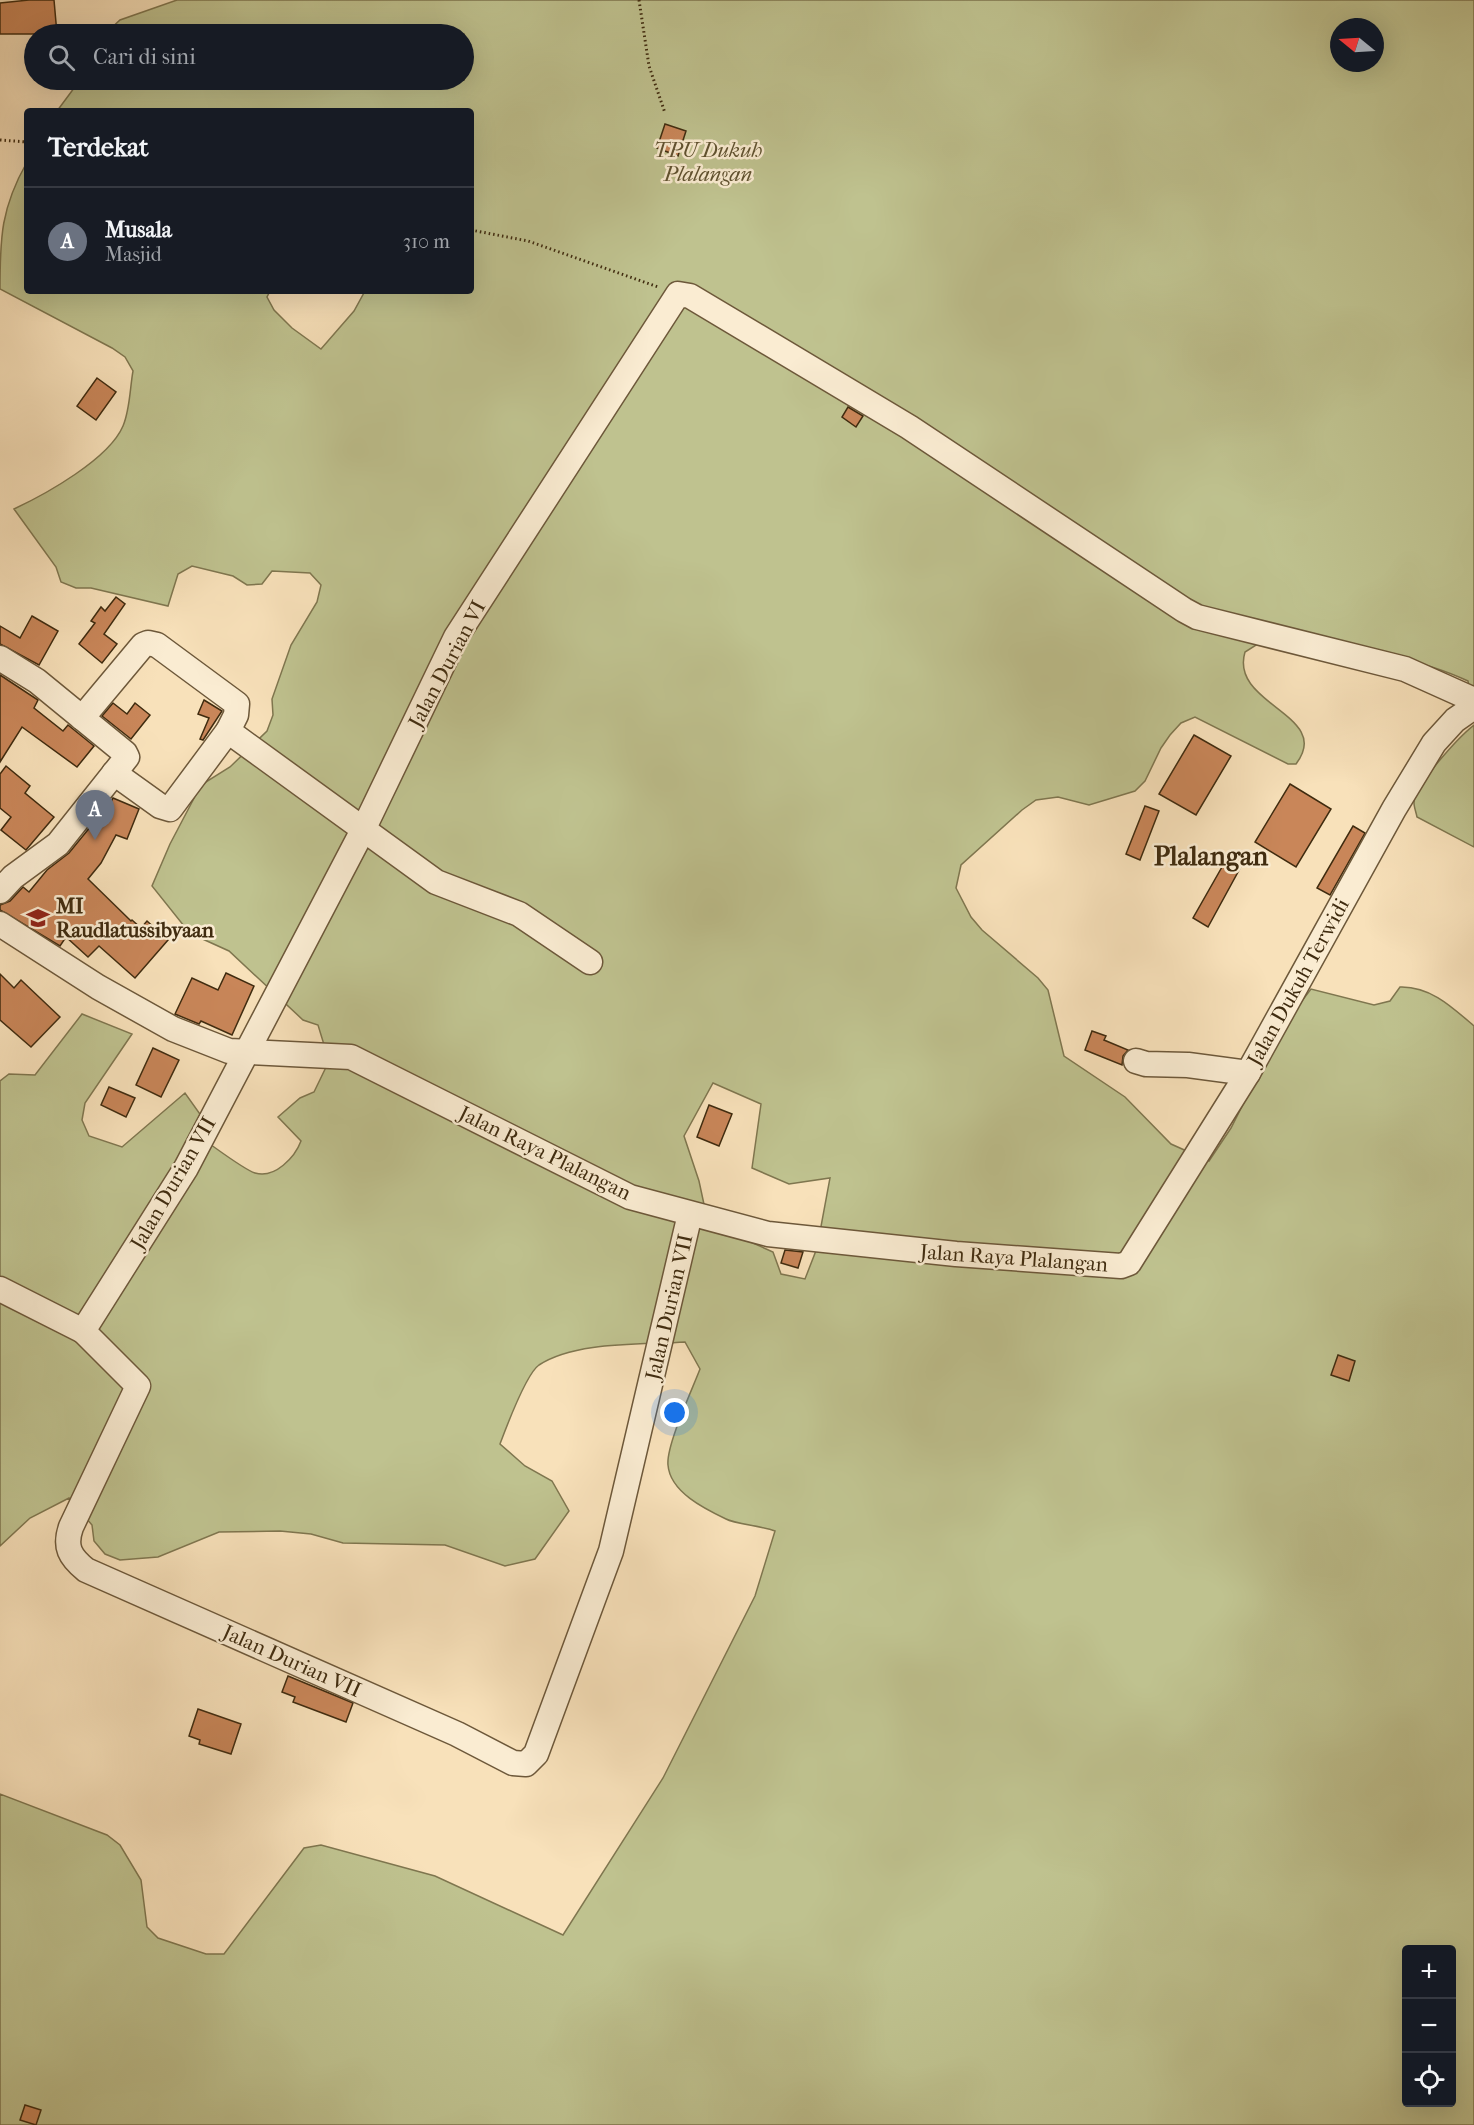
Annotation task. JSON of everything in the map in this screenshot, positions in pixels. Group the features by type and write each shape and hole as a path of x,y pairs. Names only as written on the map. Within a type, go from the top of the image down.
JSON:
{"street":[{"path":"678,294 690,296 909,427 1197,617 1405,669 1474,700"},
{"name":"Jalan Durian VI","path":"246,1052 363,830 456,637 678,294"},
{"path":"82,718 143,645 152,643 237,704 236,715 228,731 170,809 160,806 114,773"},
{"path":"0,891 13,877 58,844 125,761 125,753 37,681 5,661"},
{"name":"Jalan Dukuh Terwidi","path":"1129,1263 1248,1072 1394,809 1434,743 1455,720 1474,707"},
{"path":"228,731 436,882 519,914 590,962"},
{"name":"Jalan Raya Plalangan","path":"0,924 98,987 173,1029 229,1052 351,1056 630,1197 768,1234 1111,1266 1129,1263"},
{"name":"Jalan Durian VII","path":"246,1052 186,1168 83,1330 138,1388 71,1527 67,1539 68,1550 76,1562 86,1569 457,1734 513,1763 526,1764 536,1754 611,1551 690,1214"},
{"path":"1136,1061 1146,1064 1188,1065 1248,1072"},
{"path":"0,1289 83,1330"}],"path":[{"path":"639,0 649,66 665,113"},
{"path":"0,140 24,142"},
{"path":"474,231 528,241 678,294"}],"green space":[{"name":"TPU Dukuh Plalangan","path":"177,0 1474,0 1474,714 1468,681 1445,671 1369,652 1267,638 1245,652 1244,670 1252,685 1302,733 1304,747 1296,764 1288,764 1195,717 1181,723 1170,735 1145,781 1135,791 1089,805 1058,797 1036,800 961,865 956,888 971,917 982,930 1038,978 1048,990 1064,1056 1125,1097 1171,1144 1209,1161 1231,1128 1282,1027 1311,989 1374,1005 1390,1001 1400,987 1421,990 1440,999 1474,1026 1474,2125 0,2125 0,1794 107,1835 120,1845 141,1880 147,1927 158,1938 206,1954 224,1954 304,1848 321,1845 435,1876 563,1935 663,1778 755,1596 775,1531 730,1521 708,1510 682,1491 670,1475 668,1456 671,1445 700,1369 685,1342 590,1348 554,1357 534,1370 517,1402 500,1444 525,1466 552,1481 569,1511 535,1559 505,1566 445,1545 343,1543 311,1534 280,1531 219,1532 158,1557 120,1560 105,1554 94,1541 92,1525 69,1498 30,1518 0,1546 0,1081 9,1074 35,1075 82,1014 132,1034 85,1103 82,1120 89,1136 122,1147 185,1093 207,1124 207,1142 245,1168 262,1174 277,1170 294,1154 301,1141 278,1117 300,1098 314,1092 329,1061 318,1025 303,1020 229,951 196,936 184,926 152,886 170,844 201,785 230,767 267,731 273,715 272,699 291,645 317,602 321,585 310,573 272,571 262,584 247,585 233,576 192,566 178,574 168,606 91,588 76,588 61,582 56,567 14,509 75,474 105,451 123,426 133,371 125,357 112,348 0,289 2,238 7,209 24,168 24,294 268,294 267,297 274,310 292,328 321,349 354,311 363,294 474,294 474,108 59,108 73,90 474,90 474,24 116,24 120,20","holes":["713,1083 761,1104 752,1168 789,1184 830,1178 817,1248 805,1279 781,1274 773,1252 708,1223 699,1181 684,1136"]},
{"path":"1474,725 1474,847 1417,817 1414,803 1421,785 1429,774"}],"building":[{"path":"54,0 56,24 24,24 24,34 0,34 0,3"},
{"path":"665,124 686,131 678,156 657,148"},
{"path":"97,378 116,392 96,420 77,406"},
{"path":"848,407 863,416 856,427 842,417"},
{"path":"116,597 125,604 104,634 117,644 102,663 79,644 95,623 91,621 101,607 105,611"},
{"path":"32,616 58,631 39,665 0,644 0,626 20,638"},
{"path":"0,675 38,700 34,708 63,731 68,725 94,746 77,767 22,727 0,762"},
{"path":"204,700 222,711 203,740 200,739 209,718 198,714"},
{"path":"113,703 127,714 135,703 150,715 131,739 102,716"},
{"path":"1194,735 1231,756 1196,815 1159,794"},
{"path":"6,766 30,786 25,793 54,817 26,850 1,830 11,817 0,808 0,774"},
{"path":"1290,784 1331,809 1296,867 1255,842"},
{"path":"113,798 139,809 127,839 116,835 101,863 88,879 131,921 141,928 147,921 168,940 135,978 99,946 88,957 66,937 60,946 0,910 0,905 10,901 23,887 29,892 47,870 69,853 91,826 97,830"},
{"path":"1145,806 1159,811 1140,860 1126,854"},
{"path":"1353,826 1365,833 1330,895 1317,888"},
{"path":"1230,853 1244,861 1208,927 1193,918"},
{"path":"226,973 254,986 232,1035 201,1021 199,1024 175,1014 192,978 218,990"},
{"path":"0,974 14,988 21,980 60,1017 31,1047 0,1020"},
{"path":"1092,1031 1106,1036 1104,1040 1128,1050 1123,1056 1122,1065 1085,1050"},
{"path":"153,1048 179,1060 161,1097 136,1085"},
{"path":"109,1087 135,1098 126,1117 101,1105"},
{"path":"709,1105 732,1114 719,1146 697,1137"},
{"path":"785,1250 803,1252 798,1268 781,1263"},
{"path":"1338,1355 1355,1361 1349,1381 1331,1375"},
{"path":"288,1676 353,1703 346,1722 293,1702 295,1697 282,1692"},
{"path":"198,1709 241,1724 231,1754 199,1744 200,1740 189,1736"},
{"path":"25,2105 41,2110 36,2125 20,2120"}],"place":[{"name":"Musala","path":"95,840"},
{"name":"MI Raudlatussibyaan","path":"38,918"}],"district":[{"name":"Plalangan","path":"1211,856"}]}
